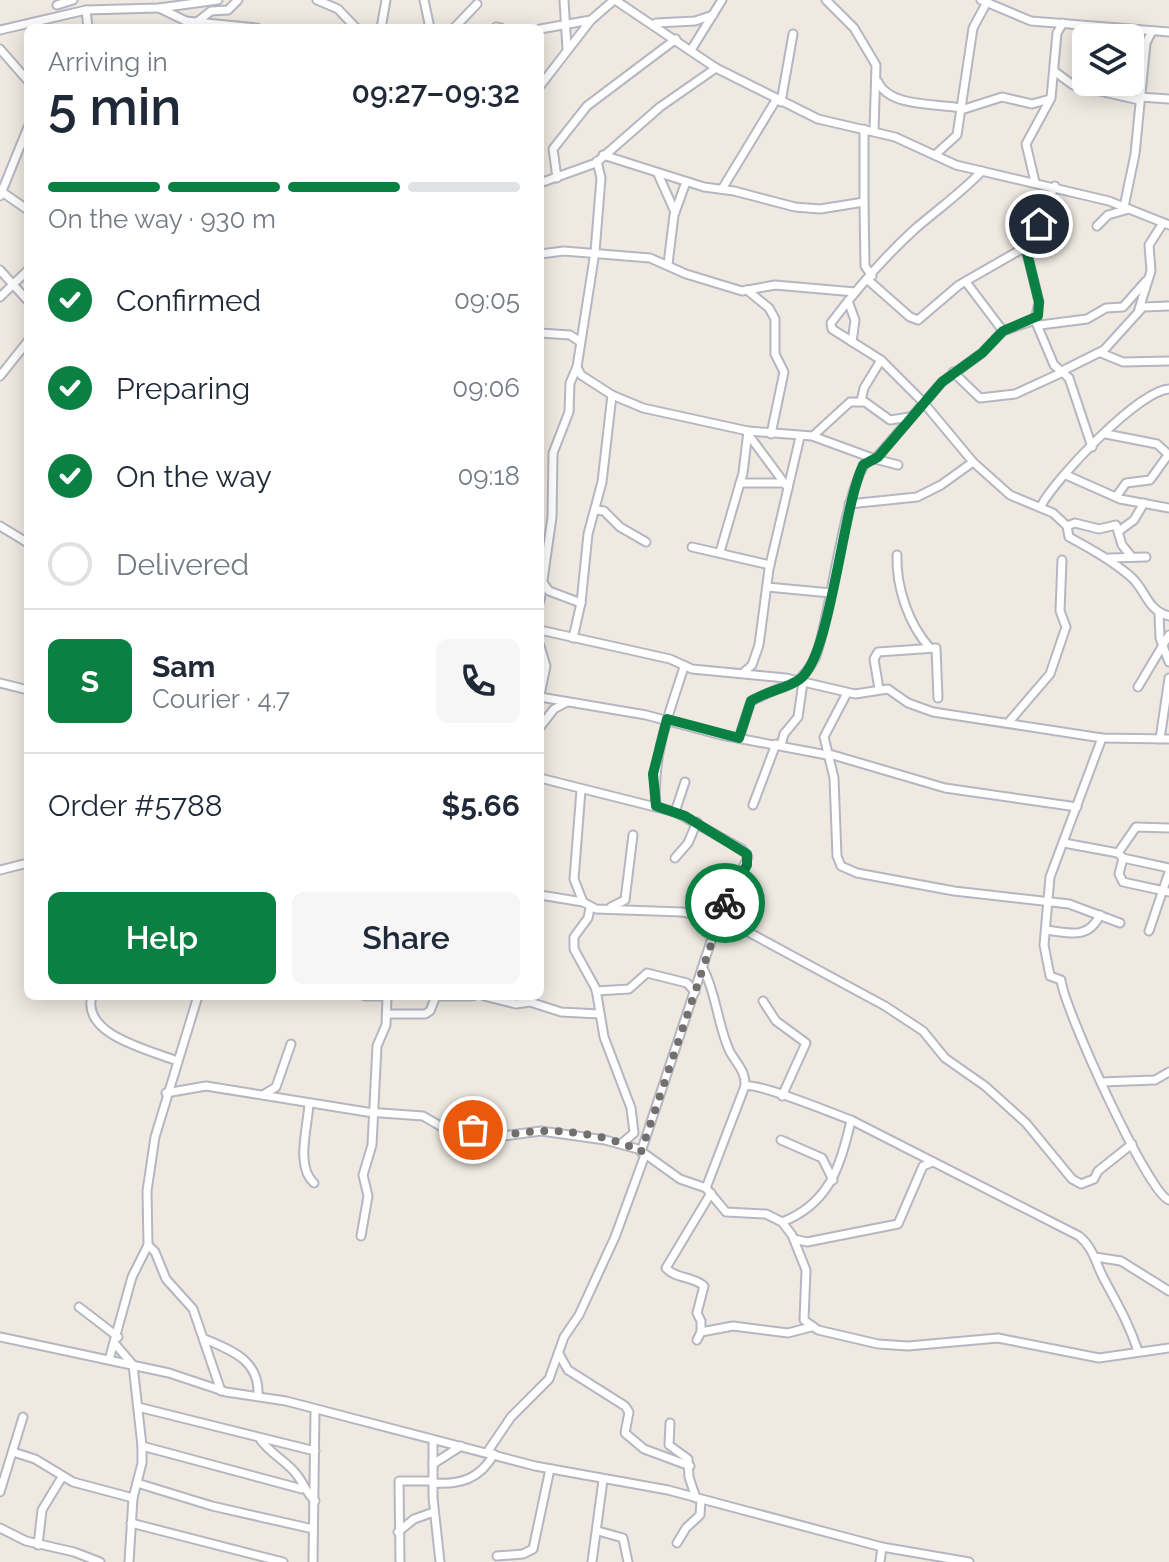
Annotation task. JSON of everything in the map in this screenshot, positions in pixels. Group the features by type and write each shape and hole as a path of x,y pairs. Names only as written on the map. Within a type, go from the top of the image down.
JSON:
{"street":[{"path":"0,30 73,0"},
{"path":"159,8 218,0"},
{"path":"197,22 211,11 228,10 238,0"},
{"path":"317,0 330,3 353,24"},
{"path":"382,24 386,0"},
{"path":"424,0 429,24"},
{"path":"564,0 567,49"},
{"path":"544,81 591,20 615,0 716,68 818,119 874,131 982,171 1055,186 1127,208 1166,224 1149,245 1151,271 1138,311"},
{"path":"691,50 722,0"},
{"path":"826,0 854,28 876,65 874,131"},
{"path":"935,155 957,135 973,28 984,1 1031,21 1169,32"},
{"path":"57,6 86,10 107,4 148,4 179,19 217,24"},
{"path":"458,24 477,4"},
{"path":"86,10 88,24"},
{"path":"650,22 668,25 713,15"},
{"path":"544,28 591,20"},
{"path":"1035,182 1026,144 1051,98 1057,33 1063,23"},
{"path":"1127,208 1147,38 1152,31"},
{"path":"722,189 779,101 793,34"},
{"path":"557,178 553,149 575,118 676,39"},
{"path":"0,49 24,76"},
{"path":"544,182 600,158 660,107 716,68"},
{"path":"1054,71 1073,85 1140,98 1169,99"},
{"path":"877,80 882,89 902,99 961,109 1002,97 1032,104 1051,98"},
{"path":"864,129 865,266 870,278 915,320 966,282 1027,246"},
{"path":"24,137 1,193 24,207"},
{"path":"600,158 686,182 820,209 864,202"},
{"path":"581,603 549,591 544,584 553,453 569,412 570,383 577,367 595,252 600,158"},
{"path":"982,171 914,231 855,292 831,324 881,360 923,402 973,462 1010,495 1041,506 1067,526 1069,537 1109,558 1135,581 1159,613 1163,646 1169,662"},
{"path":"658,174 675,212"},
{"path":"668,264 675,212 686,182"},
{"path":"1055,186 1027,246 1029,273 1039,302 1038,322 1054,365 1069,378 1092,447"},
{"path":"1097,226 1111,213 1127,208"},
{"path":"544,254 595,252 650,258 686,274 747,290 769,308 775,319 775,354 784,372 771,434"},
{"path":"0,270 24,297"},
{"path":"0,297 24,274"},
{"path":"753,805 784,734 798,717 799,681 816,655 849,504 863,465 873,459 953,372 982,353 1003,331 1038,322 1087,319 1106,308 1123,307 1146,281"},
{"path":"966,282 1003,331"},
{"path":"747,290 775,285 855,292"},
{"path":"848,301 855,320 852,342"},
{"path":"953,372 980,398 1015,394 1101,353 1147,305 1169,306"},
{"path":"544,333 570,335 579,342"},
{"path":"0,376 24,346"},
{"path":"1101,353 1123,362 1169,361"},
{"path":"861,401 864,388 881,360"},
{"path":"577,367 581,375 612,395 643,408 748,433 812,436 898,465"},
{"path":"1041,506 1050,488 1066,475 1072,461 1092,447 1139,401 1169,389"},
{"path":"573,638 581,603 588,534 596,510 612,395"},
{"path":"812,436 827,427 845,403 861,401 890,420 910,417"},
{"path":"720,552 740,483 748,433"},
{"path":"748,433 786,486"},
{"path":"1106,434 1157,444 1168,455 1150,480 1126,483 1116,497"},
{"path":"757,674 754,661 770,565 786,486 800,437"},
{"path":"849,504 917,497 941,485 973,462"},
{"path":"1066,475 1116,497 1169,508"},
{"path":"740,483 786,486"},
{"path":"1119,531 1134,520 1144,503"},
{"path":"596,510 604,511 620,527 646,542"},
{"path":"544,520 550,524"},
{"path":"1067,526 1075,523 1099,529 1114,525 1119,531 1122,545 1131,556"},
{"path":"0,526 24,541"},
{"path":"692,547 770,565"},
{"path":"897,555 897,576 902,594 920,636 930,648"},
{"path":"1109,558 1146,557"},
{"path":"1008,723 1050,674 1066,627 1060,611 1062,560"},
{"path":"767,587 831,593"},
{"path":"1159,613 1169,616"},
{"path":"544,631 670,659 684,667 757,674 847,693 862,694 879,689 893,691 923,710 1102,738 1165,739 1169,678"},
{"path":"1138,687 1169,635"},
{"path":"879,689 874,659 878,652 936,648 938,698"},
{"path":"742,674 754,661"},
{"path":"656,806 653,774 684,667"},
{"path":"739,738 751,701 799,681"},
{"path":"0,683 24,689"},
{"path":"847,693 824,737 834,778 838,862 844,869 954,891 1069,904 1120,923"},
{"path":"544,697 667,719 739,738 827,754 945,788 1077,807"},
{"path":"544,722 554,709 569,701"},
{"path":"1102,738 1050,877 1045,954 1050,976 1061,980 1076,1032 1132,1144 1158,1193 1169,1200"},
{"path":"400,1562 399,1481 461,1483 484,1469 511,1417 549,1379 615,1237 719,917 748,857 742,849 675,812 544,779"},
{"path":"675,812 685,782"},
{"path":"581,790 574,879 587,905 573,943 596,991 610,1057 631,1108 634,1133 641,1152"},
{"path":"675,858 688,843 697,822"},
{"path":"1166,891 1120,880 1121,855 1136,827 1169,828"},
{"path":"607,909 625,900 633,835"},
{"path":"1064,843 1121,855 1169,870 1166,891 1149,931"},
{"path":"0,870 24,864"},
{"path":"544,896 607,909 719,917 885,1006 923,1031 945,1058 985,1086 1026,1123 1077,1182 1086,1183 1094,1179 1098,1171 1132,1144"},
{"path":"1046,930 1084,933 1093,928 1100,915"},
{"path":"703,968 712,986 717,1021 745,1074 745,1086 708,1191 667,1264 672,1275 697,1280 704,1286 697,1313 699,1336 733,1326 788,1333 811,1327 878,1344 908,1346 981,1338 1013,1341 1091,1358 1169,1348"},
{"path":"596,991 629,989 647,973 685,982 695,992"},
{"path":"92,1000 93,1018 104,1030 177,1061"},
{"path":"109,1360 117,1341 129,1286 148,1245 148,1179 166,1093 197,1000"},
{"path":"361,1236 368,1196 363,1175 372,1145 375,1113 377,1046 387,1014 388,1000"},
{"path":"387,1014 425,1014 430,1011 434,1000"},
{"path":"500,1000 516,1004 530,1002 538,1008 561,1012 599,1014"},
{"path":"763,1001 776,1021 806,1043 782,1096"},
{"path":"261,1096 276,1087 291,1044"},
{"path":"1155,1080 1169,1072"},
{"path":"1101,1082 1169,1082"},
{"path":"166,1093 206,1086 375,1113 429,1117 442,1127 464,1128 496,1137 558,1132 621,1144 641,1152 680,1179 708,1191 726,1212 766,1214 782,1222 794,1239 806,1270 803,1314 811,1327"},
{"path":"745,1086 758,1086 851,1120 1079,1236 1095,1257 1124,1312 1138,1351"},
{"path":"309,1103 304,1161 308,1177 314,1183"},
{"path":"782,1222 801,1214 833,1180 842,1163 851,1120"},
{"path":"621,1144 634,1133"},
{"path":"781,1140 813,1151 822,1158 833,1180"},
{"path":"794,1239 807,1242 898,1224 923,1166 933,1162"},
{"path":"148,1245 155,1252 166,1279 193,1309 221,1391"},
{"path":"1095,1257 1121,1261 1169,1291"},
{"path":"79,1307 117,1341 133,1365 142,1446 133,1498 129,1562"},
{"path":"0,1337 133,1365 221,1391 258,1396 550,1469 767,1515 882,1547 969,1562"},
{"path":"205,1339 245,1357 258,1383 258,1396"},
{"path":"559,1354 568,1370 625,1406 629,1412 625,1433 644,1449 690,1466"},
{"path":"138,1407 315,1451"},
{"path":"313,1562 315,1410"},
{"path":"0,1492 23,1417"},
{"path":"670,1423 669,1445 688,1459 689,1477 700,1513"},
{"path":"260,1439 297,1475 302,1489 315,1501"},
{"path":"433,1440 434,1512 440,1562"},
{"path":"142,1446 302,1489"},
{"path":"433,1464 462,1446"},
{"path":"13,1452 35,1459 62,1477 133,1498"},
{"path":"497,1556 523,1554 533,1549 550,1469"},
{"path":"38,1545 42,1510 62,1477"},
{"path":"592,1562 603,1480"},
{"path":"137,1483 212,1506 313,1529"},
{"path":"677,1543 700,1513 721,1507"},
{"path":"398,1532 419,1517 434,1512"},
{"path":"131,1523 283,1562"},
{"path":"0,1528 38,1545 74,1552 100,1562"},
{"path":"598,1531 623,1538 628,1562"},
{"path":"880,1562 882,1547"}],"way so far":[{"path":"473,1130 496,1137 558,1132 605,1140 641,1152 725,903"}],"route":[{"path":"725,903 747,865 747,854 685,816 656,806 653,774 667,719 739,738 751,701 786,688 808,670 818,649 845,522 863,465 878,457 910,417 953,372 982,353 1003,331 1028,323 1038,316 1039,302 1029,273 1026,249 1039,224"}]}
